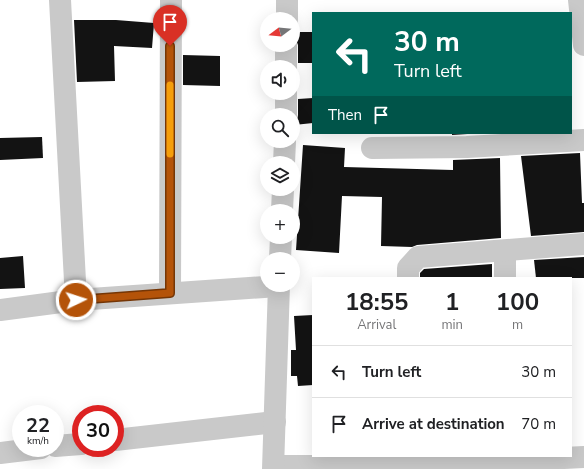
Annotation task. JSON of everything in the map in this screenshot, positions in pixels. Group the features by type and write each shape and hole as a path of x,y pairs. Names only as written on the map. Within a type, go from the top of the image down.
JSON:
{"street":[{"path":"60,0 76,300"},
{"path":"170,293 171,0"},
{"path":"286,12 287,0"},
{"path":"579,0 584,45"},
{"path":"372,148 467,147 584,140"},
{"path":"408,277 408,268 418,257 584,244"},
{"path":"505,251 505,277"},
{"path":"0,310 76,300 260,286"},
{"path":"278,292 273,468 405,461 584,457"},
{"path":"124,439 275,422"},
{"path":"0,453 12,452"}],"building":[{"path":"74,20 116,20 154,23 152,48 114,46 115,81 77,82"},
{"path":"300,32 312,32 312,63 300,63 300,60 298,60 298,52 300,52"},
{"path":"183,55 220,56 220,86 183,85"},
{"path":"312,98 312,123 300,124 300,108 298,108 298,100"},
{"path":"42,137 43,158 0,160 0,138"},
{"path":"303,145 345,148 344,167 453,170 453,160 500,158 501,238 417,245 412,247 381,246 382,197 342,196 339,253 296,250 296,244 300,244 300,190"},
{"path":"580,153 582,203 584,203 584,232 531,236 521,156"},
{"path":"23,256 25,288 0,289 0,258"},
{"path":"584,257 584,278 536,277 534,260"},
{"path":"492,264 492,277 420,277 420,273 424,269"},
{"path":"312,315 312,385 298,386 297,376 291,376 291,350 296,350 294,316"}],"slow traffic":[{"path":"170,85 170,154"}],"route":[{"path":"76,300 170,293 170,46"}]}
